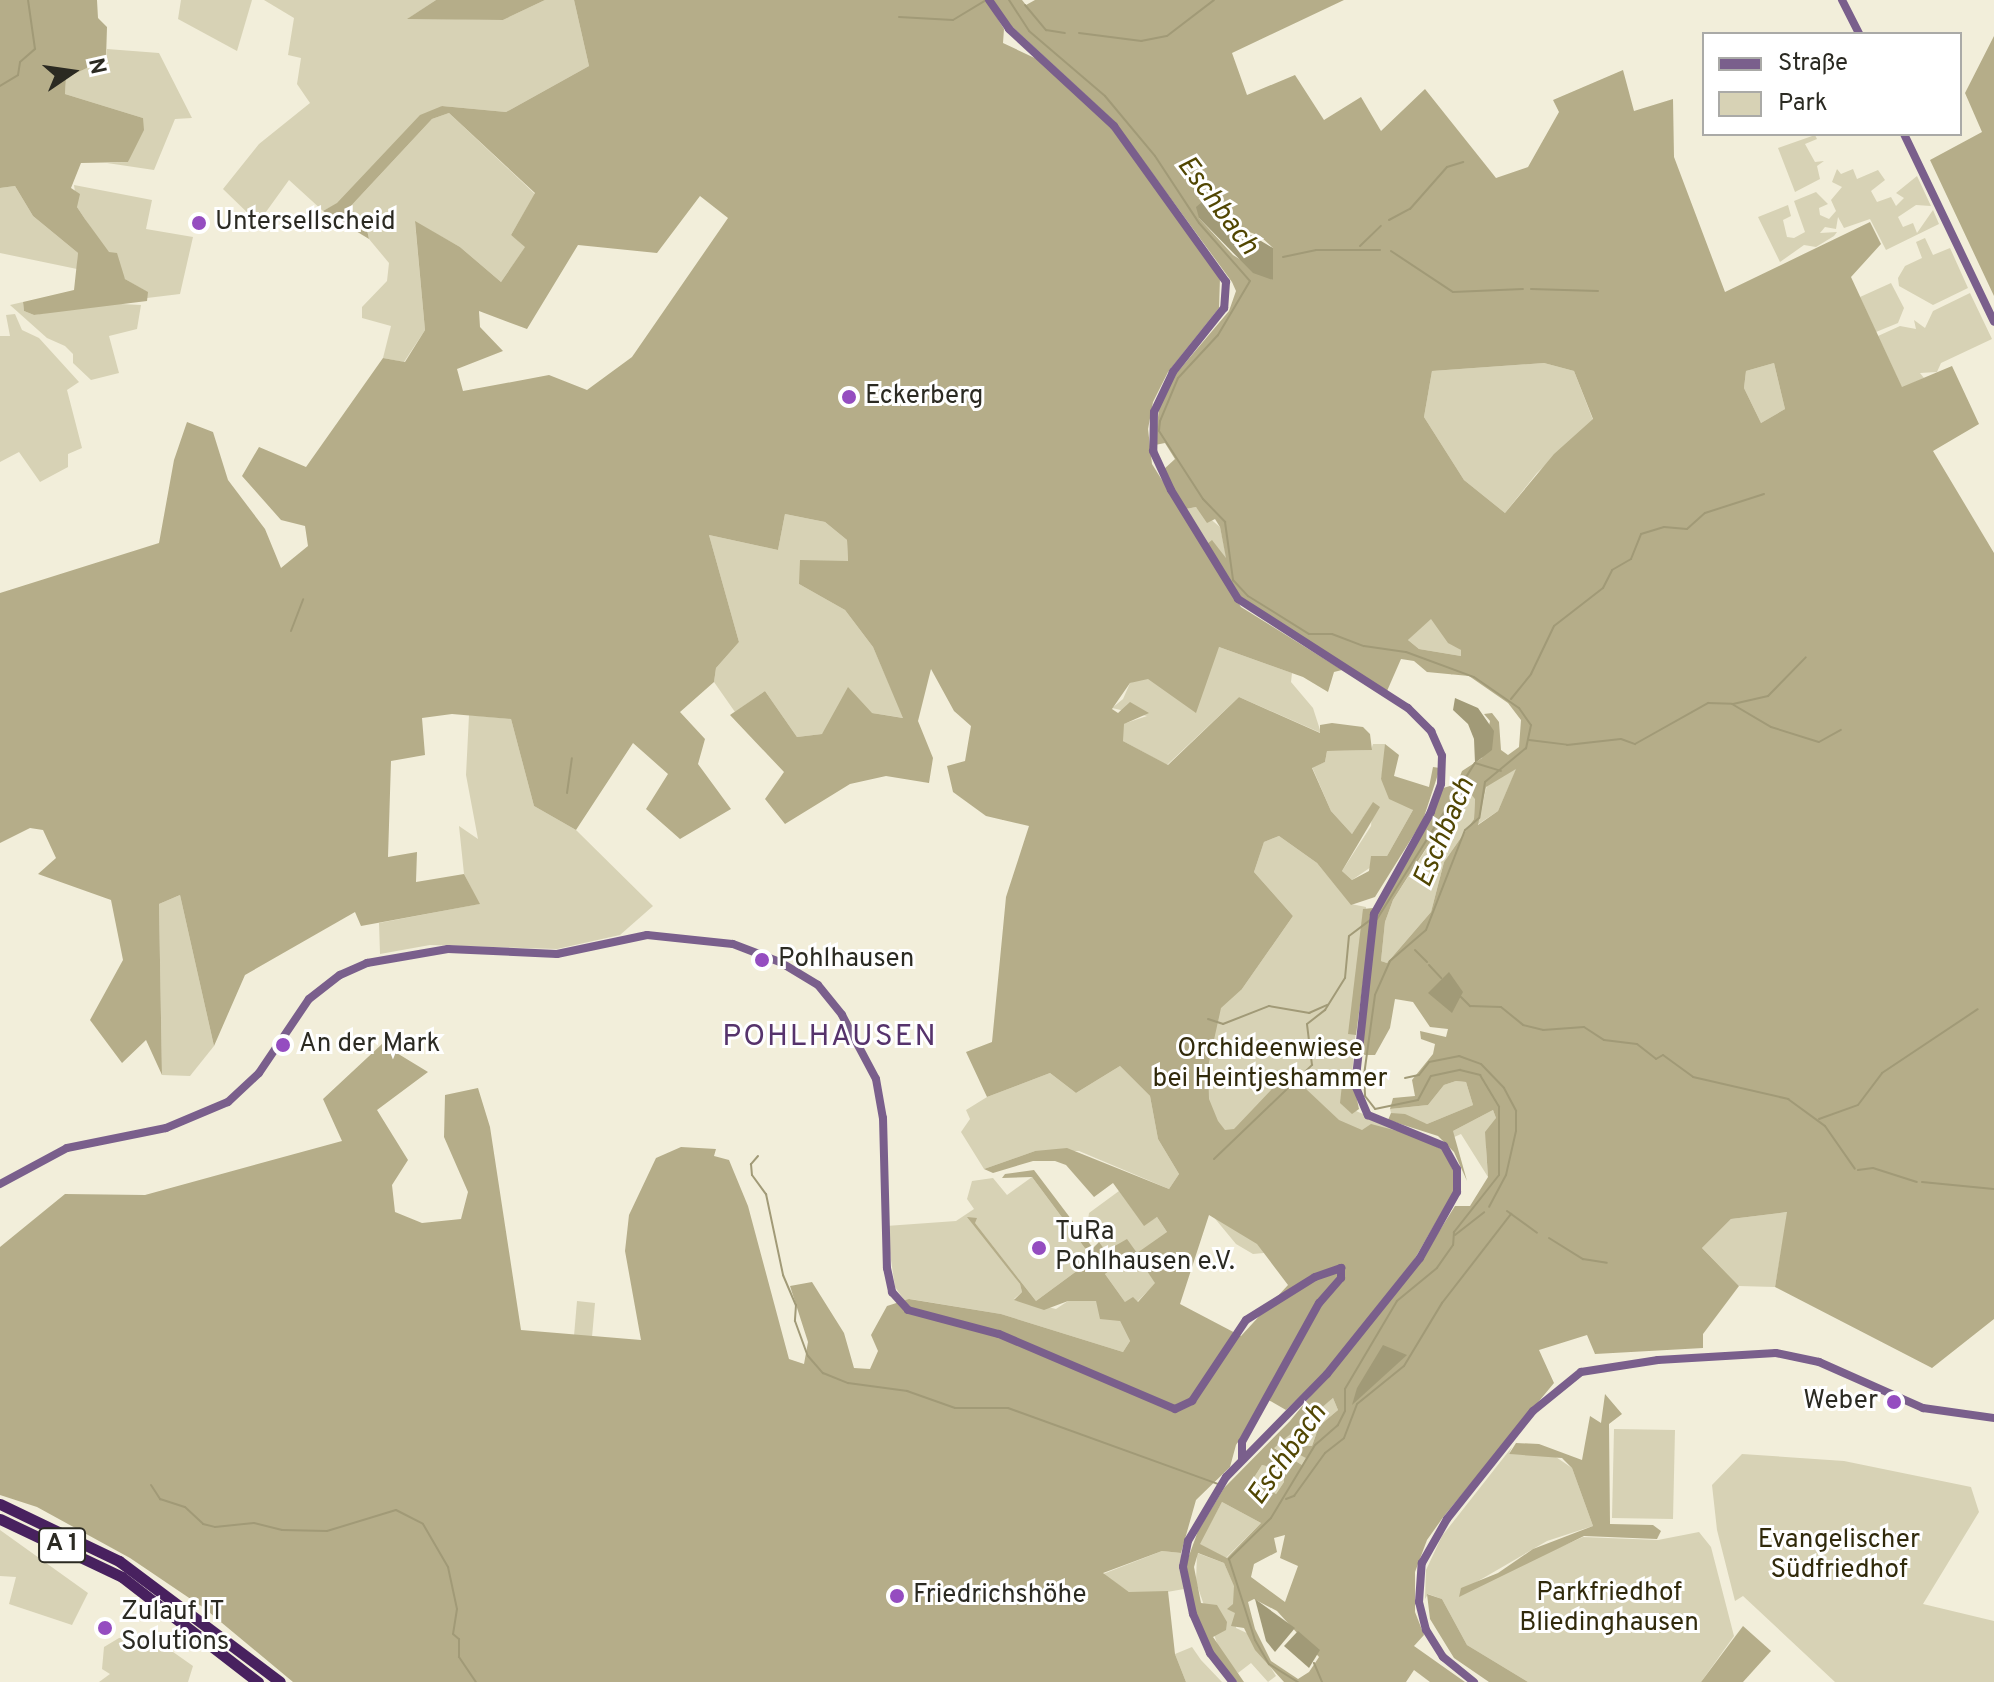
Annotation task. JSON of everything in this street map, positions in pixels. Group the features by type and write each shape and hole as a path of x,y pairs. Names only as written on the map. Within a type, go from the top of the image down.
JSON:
{"highway":[{"name":"A 1","path":"0,1504 78,1539 146,1578 280,1682"},
{"name":"A 1","path":"0,1519 122,1577 258,1682"}],"main road":[{"path":"1842,0 1858,32"},
{"path":"990,2 1009,29 1103,113 1224,278 1224,308 1173,372 1158,401 1151,429 1154,457 1238,599 1408,708 1437,740 1442,778 1422,829 1374,914 1355,1090 1372,1117 1425,1134 1444,1146 1457,1169 1457,1192 1433,1241 1338,1361 1242,1459 1206,1506 1183,1559 1199,1629 1233,1682"},
{"path":"1905,136 1994,322"},
{"path":"0,1184 67,1148 177,1124 228,1102 263,1068 309,999 340,975 367,963 431,950 546,955 634,936 694,936 763,954 811,979 842,1015 862,1051 881,1101 883,1230 892,1292 908,1310 999,1334 1166,1409 1192,1401 1246,1320 1315,1277 1341,1268 1341,1278 1319,1303 1242,1442 1242,1459"},
{"path":"1474,1682 1443,1657 1426,1630 1418,1600 1422,1563 1447,1519 1533,1411 1581,1372 1658,1360 1776,1353 1819,1362 1923,1408 1994,1418"}],"green space":[{"path":"181,0 252,0 237,51 178,19"},
{"path":"264,0 436,0 409,18 503,20 545,0 574,0 589,66 506,112 442,106 337,204 323,211 289,180 258,223 223,189 259,144 310,103 297,84 301,58 288,55 294,18"},
{"path":"107,49 159,53 192,118 175,119 154,170 107,163 128,162 143,118 65,94 66,78 106,59"},
{"path":"449,113 535,194 511,235 526,246 501,282 460,247 415,222 425,330 404,362 383,358 391,326 362,318 362,307 387,281 389,263 369,239 365,221 349,208 432,119"},
{"path":"1816,136 1817,139 1805,144 1815,162 1824,161 1817,166 1820,179 1795,192 1778,148"},
{"path":"1837,169 1841,174 1853,169 1857,179 1878,170 1885,180 1871,191 1877,202 1891,197 1896,206 1904,198 1896,193 1917,176 1931,206 1916,205 1898,217 1903,227 1913,223 1917,233 1933,210 1939,224 1886,250 1870,219 1844,228 1838,217 1836,229 1825,227 1820,233 1837,232 1834,236 1816,247 1804,245 1780,262 1758,217 1788,205 1791,216 1783,220 1787,237 1794,238 1805,232 1794,201 1816,192 1828,204 1819,208 1820,215 1829,219 1836,211 1831,200 1842,187 1832,182"},
{"path":"74,185 152,200 146,229 193,237 180,294 147,298 147,292 125,279 77,207"},
{"path":"15,186 33,216 78,253 77,269 0,253 0,188"},
{"path":"1925,238 1933,255 1950,248 1968,288 1933,305 1899,286 1898,278 1905,266 1922,258 1916,242"},
{"path":"1891,283 1904,308 1898,323 1876,332 1860,297"},
{"path":"1970,293 1992,339 1941,363 1937,372 1920,373 1924,378 1902,388 1878,336 1900,326 1916,329 1914,320 1925,328 1933,311"},
{"path":"23,302 24,311 34,315 100,303 141,305 137,329 109,336 119,373 91,380 73,363 73,354 65,346 47,338 10,305"},
{"path":"15,314 22,330 39,338 79,382 67,390 82,448 68,454 68,467 40,482 19,452 0,462 0,336 10,336 6,315"},
{"path":"1544,363 1574,371 1593,420 1537,473 1505,513 1464,480 1424,417 1432,371"},
{"path":"1774,363 1785,409 1761,423 1744,388 1746,371"},
{"path":"1196,507 1220,527 1227,560 1207,544 1186,509"},
{"path":"785,514 825,522 847,540 848,562 799,584 845,610 873,647 904,718 872,713 822,734 797,737 765,691 735,712 714,682 716,668 739,642 709,535 778,550"},
{"path":"1431,618 1461,650 1461,656 1419,649 1408,640"},
{"path":"1219,647 1292,673 1291,682 1313,708 1321,733 1239,697 1167,765 1123,741 1123,724 1147,716 1112,708 1123,699 1130,683"},
{"path":"469,715 511,719 534,806 576,830 653,906 620,935 557,949 430,945 380,954 379,923 479,904 464,874 459,826 478,839 466,775"},
{"path":"1373,744 1385,744 1387,754 1381,779 1413,810 1387,856 1352,880 1342,871 1371,826 1373,803 1352,834 1331,811 1312,767 1325,762 1327,751 1371,750"},
{"path":"1517,768 1498,811 1477,825 1487,785"},
{"path":"1470,793 1475,798 1474,819 1444,862 1431,912 1387,963 1381,961 1385,922 1393,900 1460,797"},
{"name":"Orchideenwiese bei Heintjeshammer","path":"1279,836 1317,863 1351,904 1366,907 1352,1075 1346,1075 1356,1111 1408,1133 1264,1253 1253,1254 1236,1244 1212,1215 1222,1141 1049,990 1242,989 1293,916 1254,872 1264,842"},
{"path":"180,895 214,1046 190,1076 162,1075 159,904"},
{"path":"1120,1066 1150,1096 1158,1139 1179,1174 1169,1189 1079,1151 1035,1151 984,1169 961,1132 970,1119 966,1110 987,1097 1050,1073 1076,1093"},
{"path":"1466,1082 1473,1105 1427,1124 1391,1113 1390,1109 1428,1105 1444,1085"},
{"path":"1493,1110 1496,1118 1486,1148 1488,1177 1461,1134 1452,1138 1453,1131"},
{"path":"1032,1177 1093,1259 1036,1301 970,1217 1020,1284 1022,1292 1014,1299 1056,1309 1068,1301 1096,1301 1120,1321 1130,1341 1123,1352 1001,1314 910,1299 907,1304 895,1287 886,1226 956,1221 974,1209 967,1199 972,1181 993,1178 1007,1195"},
{"path":"1119,1191 1144,1225 1157,1217 1167,1232 1156,1283 1137,1302 1125,1302 1105,1274 1136,1253 1106,1251 1087,1227 1089,1213"},
{"path":"1788,1212 1775,1287 1739,1286 1702,1248 1731,1219"},
{"path":"577,1301 595,1303 592,1337 574,1336"},
{"path":"1333,1398 1338,1410 1319,1426 1312,1446 1300,1445 1307,1458 1302,1465 1273,1447"},
{"path":"1614,1429 1675,1430 1673,1519 1612,1518"},
{"name":"Parkfriedhof Bliedinghausen","path":"1512,1447 1509,1454 1553,1455 1572,1468 1593,1526 1547,1541 1461,1591 1583,1537 1658,1540 1699,1532 1711,1547 1734,1636 1701,1682 1528,1682 1467,1645 1442,1599 1428,1594 1425,1599 1426,1570 1442,1536"},
{"name":"Evangelischer Südfriedhof","path":"1742,1454 1844,1461 1971,1487 1979,1512 1923,1604 1994,1621 1994,1682 1835,1682 1743,1596 1735,1601 1717,1530 1712,1485"},
{"path":"1262,1465 1283,1470 1284,1482 1276,1494 1253,1479"},
{"path":"1222,1502 1261,1523 1226,1558 1199,1544"},
{"path":"0,1530 88,1593 72,1625 9,1604 16,1577 0,1576"},
{"path":"1162,1551 1181,1553 1184,1589 1150,1595 1129,1592 1103,1574"},
{"path":"1197,1553 1224,1563 1234,1585 1236,1628 1251,1635 1276,1676 1268,1682 1251,1663 1238,1673 1220,1652 1196,1582"},
{"path":"119,1638 156,1640 193,1666 188,1682 99,1682 110,1674 102,1669 104,1647"},
{"path":"1192,1647 1222,1682 1186,1682 1175,1654"}],"shaded area":[{"path":"0,0 97,0 98,18 107,27 106,59 66,78 65,94 143,118 144,130 128,162 81,163 71,188 80,194 77,207 85,219 109,252 117,253 125,279 148,292 147,301 34,315 24,311 23,302 74,290 78,253 33,216 15,186 0,188"},
{"path":"436,0 545,0 503,20 407,19"},
{"path":"574,0 986,0 1004,29 1003,43 1041,61 1107,122 1220,278 1219,308 1168,372 1153,402 1148,429 1152,464 1241,607 1342,670 1334,672 1328,692 1303,677 1219,647 1196,713 1148,679 1130,683 1112,709 1118,713 1130,702 1149,713 1124,724 1123,741 1168,765 1239,697 1320,733 1320,725 1332,723 1363,727 1370,734 1372,750 1327,751 1325,762 1312,768 1331,811 1352,834 1373,802 1380,807 1342,871 1352,880 1369,871 1371,856 1387,856 1413,810 1389,799 1381,779 1385,744 1399,755 1394,776 1429,787 1433,767 1440,768 1423,820 1375,897 1351,905 1317,863 1279,836 1264,842 1254,872 1293,916 1242,989 1221,1008 1208,1067 1209,1099 1218,1121 1225,1130 1234,1129 1288,1072 1339,1120 1362,1130 1371,1124 1413,1135 1443,1150 1454,1172 1454,1191 1414,1260 1319,1379 1286,1410 1265,1398 1236,1445 1230,1467 1196,1500 1181,1553 1162,1551 1103,1573 1129,1592 1168,1591 1175,1654 1186,1682 293,1682 204,1608 130,1558 37,1507 0,1495 0,1247 65,1194 145,1195 342,1141 323,1099 382,1044 428,1072 377,1110 408,1160 392,1185 395,1212 422,1223 461,1219 468,1192 444,1137 445,1095 478,1088 490,1127 521,1330 641,1340 625,1251 629,1215 656,1158 681,1147 716,1149 714,1156 729,1160 748,1206 789,1359 804,1364 808,1342 790,1286 812,1282 844,1333 854,1368 870,1369 878,1351 871,1335 887,1306 909,1299 1001,1314 1123,1352 1130,1341 1120,1321 1100,1319 1096,1301 1068,1301 1044,1310 1014,1300 1022,1292 1020,1284 967,1217 977,1218 975,1223 1036,1301 1093,1259 1032,1177 1002,1178 1005,1174 1034,1170 1093,1248 1099,1242 1106,1251 1127,1239 1137,1253 1167,1232 1157,1217 1144,1226 1113,1183 1094,1197 1066,1165 1055,1161 1033,1161 993,1173 984,1169 1035,1151 1067,1148 1169,1189 1179,1174 1158,1139 1150,1096 1120,1066 1076,1093 1050,1073 987,1097 966,1052 992,1042 1006,897 1029,826 986,816 953,792 947,766 965,761 971,726 954,711 931,669 918,721 933,758 929,783 886,776 850,784 785,824 765,799 784,772 730,715 765,691 797,737 822,734 848,687 872,713 903,718 873,647 845,610 799,584 800,560 848,561 847,540 825,522 785,514 778,550 709,535 739,642 716,668 714,682 680,712 705,739 698,764 731,809 680,839 646,809 668,774 633,743 576,830 534,806 511,719 452,714 422,718 425,755 391,761 388,857 417,852 416,882 464,874 480,904 361,926 355,912 245,975 214,1046 180,895 159,904 162,1075 146,1040 122,1063 90,1020 123,960 111,900 38,874 56,858 43,830 30,828 0,843 0,593 159,543 174,460 187,422 213,432 228,480 265,529 281,568 308,546 305,526 281,520 242,476 259,447 306,467 383,358 405,362 425,330 415,221 460,247 501,282 525,247 511,235 535,193 449,113 432,119 349,208 365,221 369,239 323,211 337,203 420,115 442,106 506,112 589,66","holes":["700,196 728,218 632,357 587,390 549,375 463,391 457,369 503,351 480,327 479,311 527,329 578,245 657,253","1209,1215 1257,1244 1288,1285 1241,1336 1180,1304","1135,1253 1155,1283 1138,1302 1133,1297 1125,1302 1105,1274"]},
{"path":"993,0 1022,0 1026,5 1035,0 1344,0 1232,53 1247,95 1295,75 1324,120 1361,97 1381,131 1425,89 1496,178 1528,167 1559,112 1553,100 1623,70 1634,111 1673,99 1674,157 1725,292 1870,222 1881,244 1851,277 1902,387 1952,366 1979,424 1933,451 1994,553 1994,1319 1932,1368 1775,1287 1787,1212 1731,1219 1702,1248 1739,1286 1703,1334 1703,1348 1595,1354 1587,1335 1539,1350 1554,1383 1444,1516 1427,1540 1415,1572 1415,1612 1424,1635 1414,1646 1465,1682 1430,1682 1414,1670 1406,1682 1284,1682 1255,1650 1244,1628 1231,1626 1235,1613 1227,1609 1233,1604 1234,1586 1224,1563 1198,1553 1194,1567 1201,1603 1217,1605 1227,1622 1226,1630 1213,1637 1244,1682 1237,1682 1213,1653 1195,1612 1186,1564 1198,1531 1224,1488 1290,1421 1416,1268 1455,1206 1470,1206 1488,1177 1485,1132 1496,1118 1493,1110 1453,1131 1467,1181 1454,1152 1438,1136 1388,1120 1391,1113 1405,1114 1427,1124 1473,1105 1466,1082 1456,1081 1444,1085 1428,1105 1390,1109 1393,1098 1415,1096 1412,1080 1433,1054 1435,1044 1421,1039 1420,1031 1446,1037 1448,1029 1430,1027 1413,1002 1395,999 1390,1028 1375,1055 1360,1055 1376,917 1443,788 1457,784 1462,771 1482,758 1490,721 1484,714 1492,713 1499,722 1501,750 1508,755 1519,747 1521,720 1508,703 1469,676 1427,672 1414,661 1401,659 1387,691 1241,598 1207,544 1212,540 1226,558 1220,527 1215,519 1207,523 1196,507 1186,509 1163,470 1175,459 1165,443 1155,445 1159,408 1175,375 1229,311 1236,291 1114,121 1004,19","holes":["1201,214 1260,236 1273,248 1273,280 1233,255 1199,218","1544,363 1574,371 1593,419 1554,454 1505,513 1464,480 1424,417 1432,371","1774,363 1785,409 1761,423 1744,388 1746,371","1431,619 1448,643 1461,650 1461,656 1419,649 1408,640","1516,769 1498,811 1478,825 1486,787","1470,793 1475,799 1474,819 1444,862 1431,912 1387,963 1381,961 1385,922 1393,900 1459,797","1333,1398 1338,1410 1319,1426 1312,1446 1300,1445 1298,1454 1306,1458 1302,1465 1274,1448","1262,1465 1283,1470 1284,1482 1276,1494 1253,1479","1222,1502 1261,1523 1227,1558 1200,1544","1285,1535 1280,1558 1298,1566 1285,1602 1251,1577 1254,1564 1277,1552 1274,1538","1254,1599 1277,1611 1319,1657 1309,1672 1298,1679 1271,1661 1255,1629 1248,1602"]},
{"path":"1994,36 1994,296 1930,160 1982,132 1965,93"},
{"path":"1208,197 1234,225 1273,248 1273,280 1253,273 1199,218 1196,207"},
{"path":"1455,698 1478,708 1494,731 1492,750 1475,763 1474,739 1468,724 1453,710"},
{"path":"1373,908 1356,1035 1348,1034 1363,909"},
{"path":"1449,972 1463,992 1452,1013 1428,993"},
{"path":"1343,1075 1352,1075 1359,1109 1352,1114 1340,1103"},
{"path":"1383,1345 1407,1355 1352,1405 1357,1388"},
{"path":"1605,1394 1622,1414 1609,1424 1610,1524 1653,1525 1661,1531 1657,1539 1584,1536 1459,1597 1461,1588 1498,1573 1533,1549 1593,1526 1572,1468 1562,1458 1509,1454 1516,1443 1539,1444 1582,1460 1590,1416 1601,1423"},
{"path":"1427,1594 1442,1599 1467,1645 1528,1682 1489,1682 1454,1658 1430,1619"},
{"path":"1255,1599 1295,1628 1275,1652 1266,1641"},
{"path":"1743,1626 1771,1651 1743,1682 1701,1682"},
{"path":"1298,1631 1320,1650 1309,1668 1284,1646"}],"waterway":[{"path":"0,86 18,75 20,62 35,49 28,0"},
{"name":"Eschbach","path":"1009,0 1029,31 1105,96 1155,156 1199,223 1250,281 1218,335 1178,378 1160,421 1159,431 1203,499 1225,522 1233,580 1248,596 1309,634 1332,634 1364,646 1406,652 1474,677 1519,708 1531,725 1526,748 1485,782 1479,818 1465,830 1426,930 1390,961 1375,995 1364,1075 1365,1096 1375,1109 1418,1100 1431,1076 1460,1070 1480,1075 1499,1107 1499,1175 1454,1232 1453,1245 1437,1268 1397,1301 1345,1389 1345,1411 1338,1425 1315,1445 1271,1518 1229,1559 1255,1640 1269,1664 1298,1682"},
{"path":"1079,33 1141,41 1167,36 1214,0"},
{"path":"899,17 953,20 985,1"},
{"path":"1025,5 1046,30 1065,33"},
{"path":"1389,220 1410,209 1447,167 1463,162"},
{"path":"1360,246 1381,226"},
{"path":"1283,257 1316,250 1380,250"},
{"path":"1391,251 1453,292 1523,289"},
{"path":"1531,289 1598,291"},
{"path":"1511,699 1531,674 1554,626 1603,588 1612,570 1631,559 1641,534 1664,527 1687,529 1705,513 1764,494"},
{"path":"291,631 303,599"},
{"path":"1733,704 1768,696 1806,657"},
{"path":"1529,740 1567,745 1621,739 1635,744 1708,703 1732,704 1771,727 1819,742 1841,730"},
{"path":"567,793 572,758"},
{"path":"1377,919 1475,763 1501,771"},
{"path":"1214,1159 1312,1065 1307,1024 1325,1010 1345,978 1349,936 1370,920"},
{"path":"1415,950 1427,962"},
{"path":"1429,965 1441,978"},
{"path":"1461,997 1470,1006 1501,1007 1523,1025 1543,1030 1584,1027 1604,1040 1637,1044 1656,1059 1663,1055 1693,1077 1788,1099 1825,1126 1855,1169"},
{"path":"1208,1019 1223,1024 1269,1006 1309,1013 1327,1005"},
{"path":"1819,1119 1858,1105 1882,1073 1978,1009"},
{"path":"1405,1078 1419,1075 1429,1062 1459,1056 1481,1064 1504,1088 1516,1111 1516,1131 1506,1175 1489,1207"},
{"path":"758,1156 751,1164 752,1175 766,1194 783,1275 796,1305 795,1321 808,1356 823,1373 848,1383 907,1391 955,1408 1008,1408 1218,1484"},
{"path":"1858,1170 1873,1168 1917,1182"},
{"path":"1922,1182 1994,1189"},
{"path":"1507,1211 1537,1233"},
{"path":"1455,1235 1484,1212"},
{"path":"1286,1499 1294,1496 1325,1453 1344,1438 1357,1404 1404,1366 1442,1303 1511,1214"},
{"path":"1549,1238 1583,1259 1607,1263"},
{"path":"151,1485 160,1499 185,1507 203,1524 215,1527 254,1523 282,1530 327,1531 396,1510 423,1524 448,1567 457,1609 453,1634 459,1639 459,1657 476,1682"},
{"path":"1314,1663 1322,1682"}],"place":[{"name":"Untersellscheid","path":"199,223"},
{"name":"Eckerberg","path":"849,397"},
{"name":"Pohlhausen","path":"762,960"},
{"name":"An der Mark","path":"283,1045"},
{"name":"TuRa Pohlhausen e.V.","path":"1039,1248"},
{"name":"Weber","path":"1894,1402"},
{"name":"Friedrichshöhe","path":"897,1596"},
{"name":"Zulauf IT Solutions","path":"105,1628"}],"district":[{"name":"POHLHAUSEN","path":"830,1038"}]}
